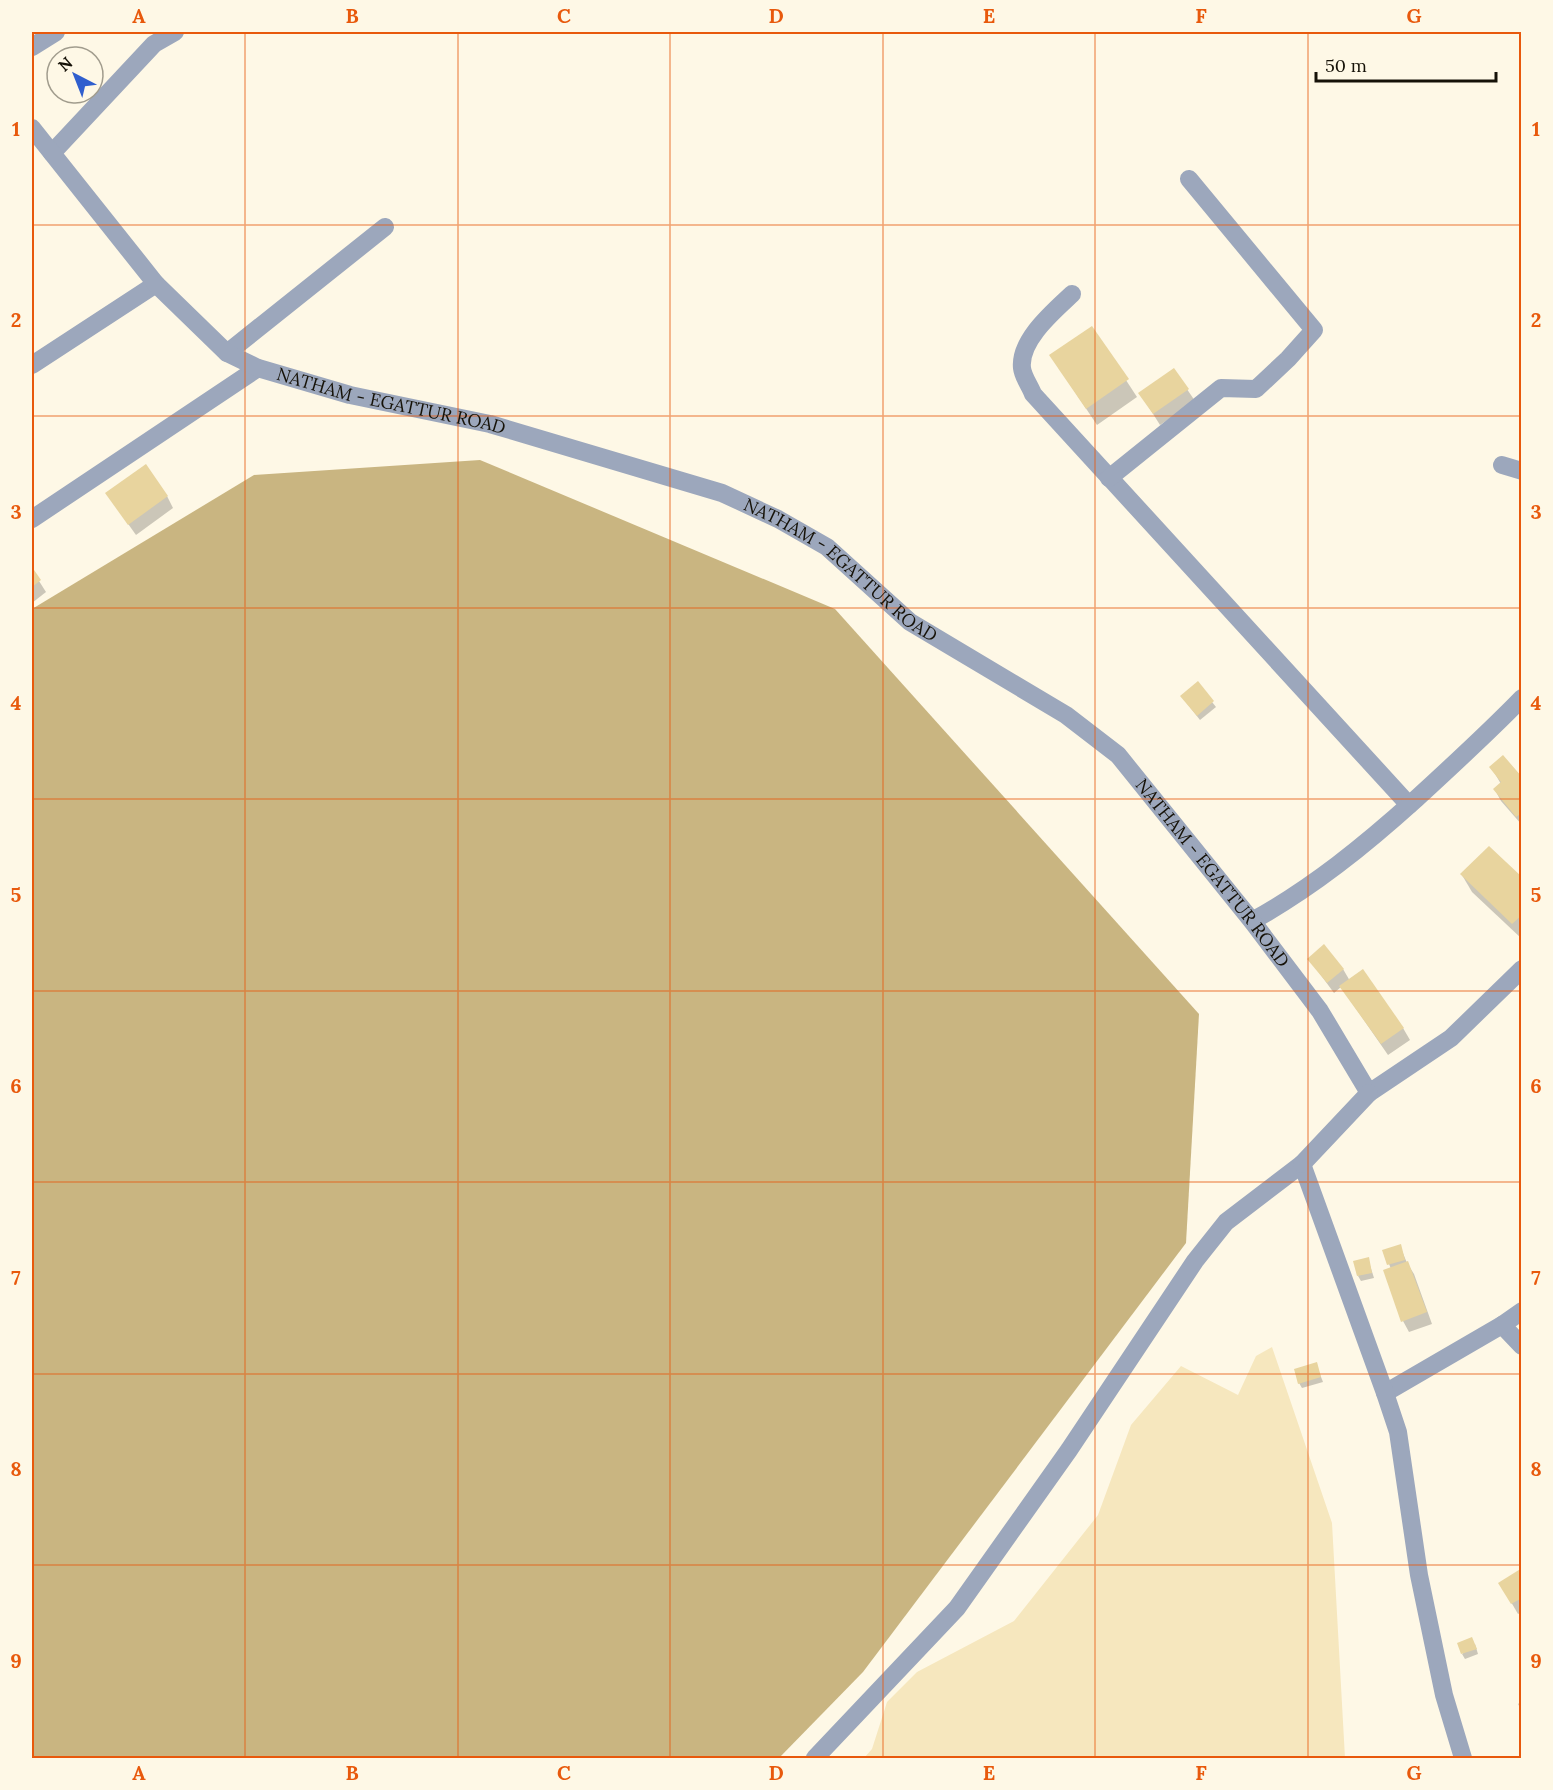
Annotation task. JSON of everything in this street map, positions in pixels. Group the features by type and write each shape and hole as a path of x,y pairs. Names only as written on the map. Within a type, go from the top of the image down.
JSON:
{"street":[{"path":"32,47 56,32"},
{"path":"52,153 154,45 175,32"},
{"name":"NATHAM - EGATTUR ROAD","path":"32,128 156,284 227,353 258,368 350,395 490,424 722,493 778,519 827,548 910,622 1065,715 1118,755 1252,921 1320,1011 1369,1094"},
{"path":"1109,478 1221,388 1256,389 1314,330 1189,179"},
{"path":"227,353 385,227"},
{"path":"32,365 156,284"},
{"path":"1072,294 1040,324 1022,357 1022,371 1034,394 1409,805"},
{"path":"32,519 258,368"},
{"path":"1502,465 1521,471"},
{"path":"1252,921 1286,903 1356,852 1480,741 1521,698"},
{"path":"815,1758 957,1608 1069,1450 1195,1261 1226,1222 1302,1164 1369,1094 1451,1038 1521,969"},
{"path":"1302,1164 1398,1432 1419,1575 1444,1695 1463,1758"},
{"path":"1385,1393 1502,1325 1521,1311"},
{"path":"1502,1325 1521,1346"}],"shaded area":[{"path":"480,460 835,609 1199,1014 1186,1243 863,1672 779,1758 32,1758 32,609 254,475"},
{"path":"1272,1347 1332,1523 1345,1758 864,1758 872,1749 887,1702 917,1672 1014,1621 1098,1515 1131,1425 1181,1366 1238,1395 1256,1356"}],"building":[{"path":"1092,326 1129,379 1086,409 1049,355"},
{"path":"1174,368 1189,389 1153,414 1138,393"},
{"path":"146,464 168,496 128,525 105,493"},
{"path":"32,567 41,580 32,587"},
{"path":"1198,681 1214,701 1197,716 1180,696"},
{"path":"1503,755 1522,777 1522,813 1516,817 1493,789 1501,782 1489,767"},
{"path":"1489,846 1522,877 1522,915 1512,924 1460,874"},
{"path":"1324,944 1344,969 1327,983 1307,959"},
{"path":"1363,969 1404,1028 1381,1044 1339,986"},
{"path":"1401,1244 1405,1260 1387,1265 1382,1250"},
{"path":"1369,1257 1372,1273 1357,1276 1353,1261"},
{"path":"1408,1261 1427,1312 1401,1322 1383,1270"},
{"path":"1317,1362 1321,1377 1298,1384 1294,1369"},
{"path":"1522,1568 1522,1598 1511,1604 1498,1583"},
{"path":"1472,1637 1477,1649 1461,1654 1457,1643"}]}
